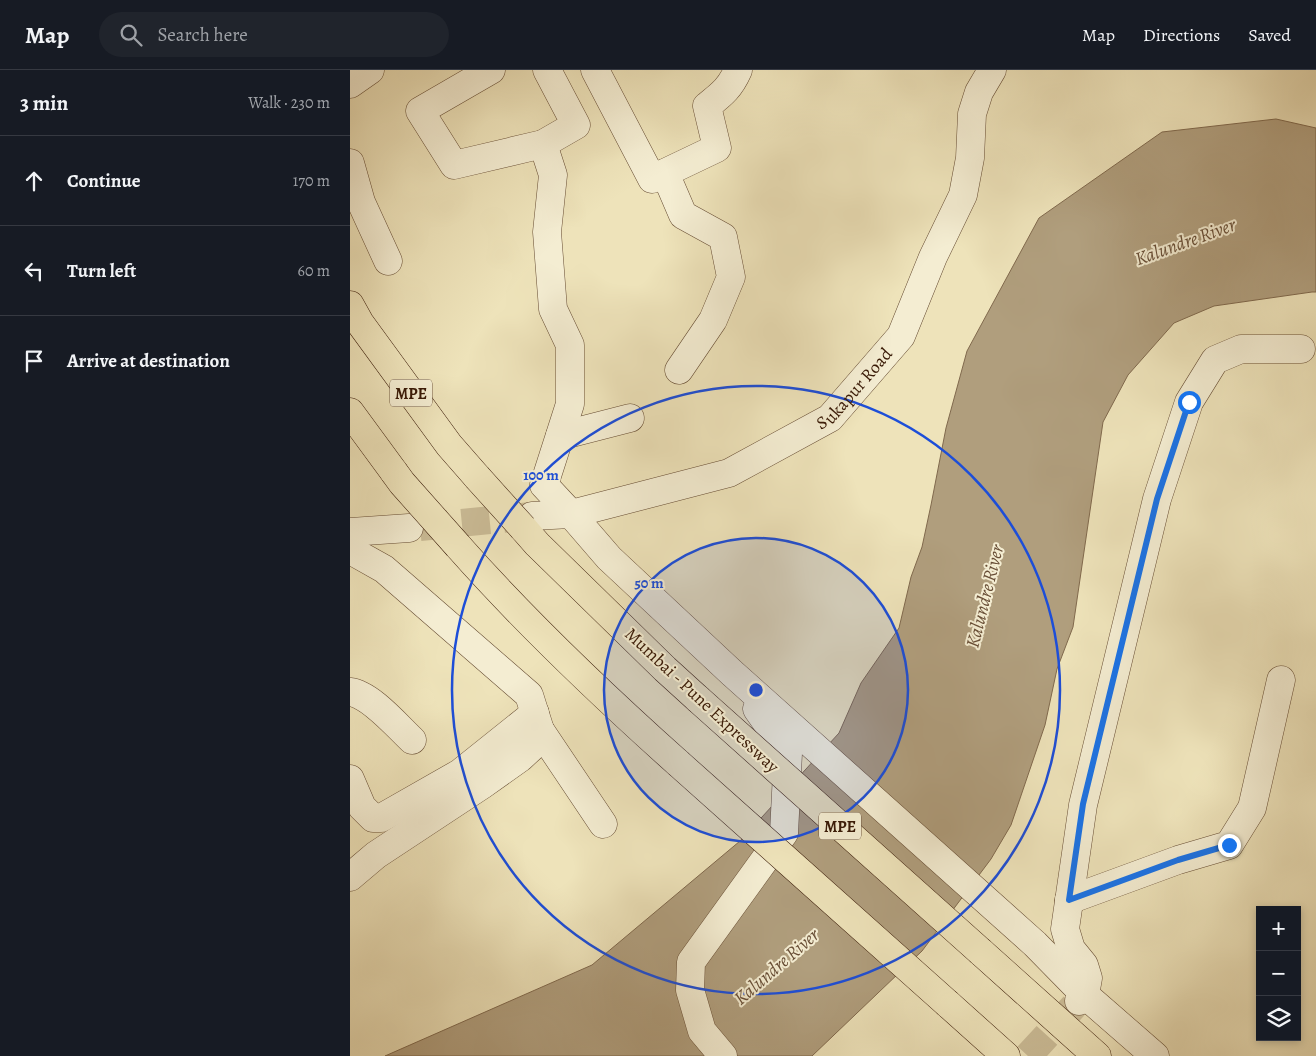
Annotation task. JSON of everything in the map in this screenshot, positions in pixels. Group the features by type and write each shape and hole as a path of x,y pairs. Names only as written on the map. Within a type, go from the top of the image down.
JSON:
{"highway":[{"name":"Mumbai - Pune Expressway","path":"350,305 360,323 449,445 477,477 528,522 544,551 665,669 1097,1056"},
{"path":"350,412 402,483 458,546 493,585 602,693 1006,1056"}],"street":[{"path":"350,84 370,70"},
{"path":"491,70 420,111 454,165 543,144 576,125 547,70"},
{"path":"595,70 652,179 717,148 706,106 725,92 738,70"},
{"name":"Sukapur Road","path":"528,522 571,514 729,473 830,418 901,336 933,257 963,195 970,158 972,114 979,92 992,70"},
{"path":"543,144 553,175 547,232 553,309 570,345 570,404 544,485 609,558 732,673 1035,944 1079,1000 1155,1056"},
{"path":"350,163 361,202 388,261"},
{"path":"665,173 683,215 723,237 731,277 713,320 679,370"},
{"path":"1079,1000 1088,978 1084,965 1071,949 1065,929 1083,804 1157,499 1189,402 1215,360 1241,349 1301,349"},
{"path":"560,436 630,418"},
{"path":"352,553 409,528"},
{"path":"352,553 384,569 530,695 538,722 603,824"},
{"path":"723,1056 702,1031 690,990 692,962 784,833 788,753 732,673"},
{"path":"1069,900 1178,860 1229,845 1252,808 1281,680"},
{"path":"350,692 356,692 371,700 412,740"},
{"path":"350,779 362,807 373,818 381,818 460,773 538,722"},
{"path":"350,877 365,851 482,785 520,758 533,746 538,722"},
{"path":"350,804 365,851"}],"water":[{"name":"Kalundre River","path":"1276,119 1316,128 1316,292 1214,306 1174,323 1128,375 1103,422 1073,627 1057,669 1045,725 1011,825 991,859 922,951 812,1056 385,1056 592,965 740,841 839,733 861,683 899,628 911,577 922,547 946,428 967,351 1039,218 1162,132"}],"tunnel":[{"path":"420,527 532,516"},
{"path":"1028,1056 1074,1006"}],"route":[{"path":"1189,402 1157,499 1083,804 1069,900 1178,860 1229,845"}]}
